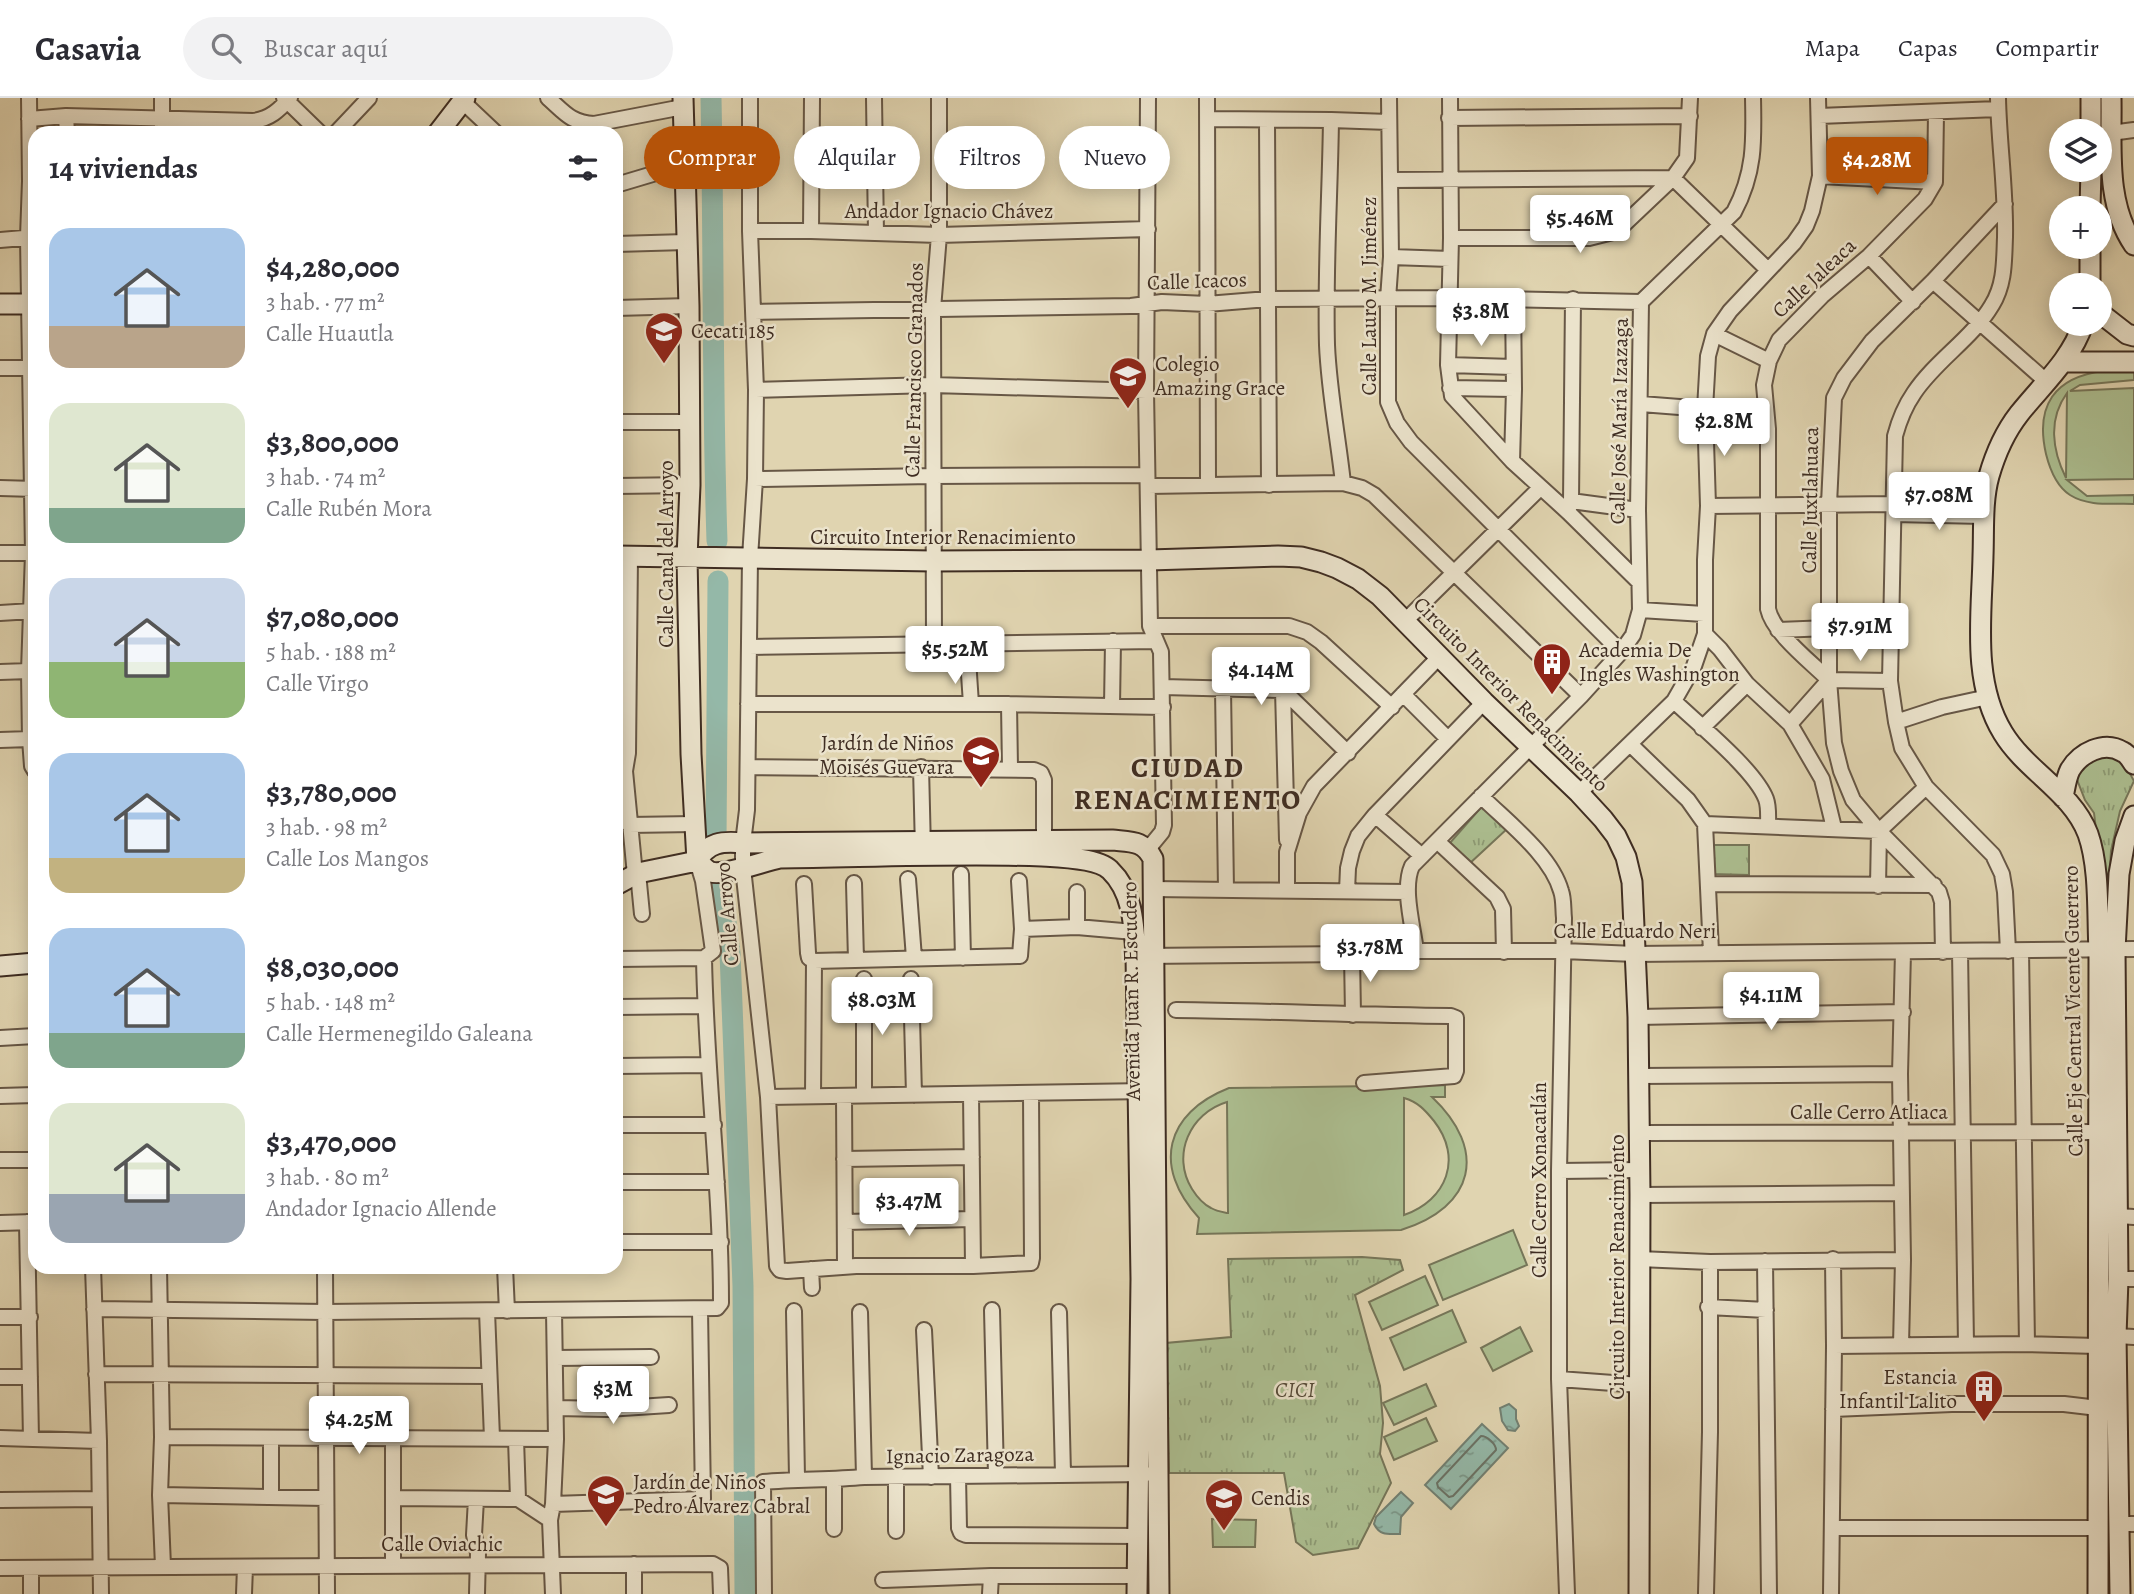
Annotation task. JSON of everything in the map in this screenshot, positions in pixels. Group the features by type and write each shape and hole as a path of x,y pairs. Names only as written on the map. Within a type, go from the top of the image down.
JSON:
{"main road":[{"path":"2091,98 2091,119"},
{"path":"2111,98 2111,119"},
{"path":"443,126 464,99"},
{"name":"Calle Canal del Arroyo","path":"683,102 683,126"},
{"path":"2112,162 2113,192 2119,216 2134,245"},
{"name":"Calle Canal del Arroyo","path":"684,189 689,306 690,485 687,558 697,861"},
{"path":"0,304 28,304"},
{"path":"2112,324 2127,334 2134,335"},
{"name":"Calle Eje Central Vicente Guerrero","path":"2077,336 2063,362 2018,415 2005,437 1988,480 1984,516 1981,646 1988,697 2003,733 2080,817 2094,858 2116,950 2126,1217 2127,1524 2120,1594"},
{"path":"2063,362 2134,362"},
{"name":"Circuito Interior Renacimiento","path":"623,556 933,561 1301,557 1337,568 1358,579 1380,596 1578,793 1616,836 1626,857 1632,882 1639,1076 1639,1594"},
{"path":"2063,797 2068,773 2076,761 2093,749 2115,748 2125,752 2134,764"},
{"name":"Calle Eje Central Vicente Guerrero","path":"2098,1594 2099,1132 2116,950 2119,874 2125,841 2134,816"},
{"path":"1108,868 1112,840"},
{"name":"Avenida Juan R. Escudero","path":"623,881 637,874 697,861 709,846 727,841 923,849 1073,850 1112,840 1136,842 1148,849 1153,859 1153,889 1144,956 1149,1279 1148,1474 1159,1594"},
{"name":"Avenida Juan R. Escudero","path":"697,861 711,872 743,868 780,858 923,849"},
{"name":"Avenida Juan R. Escudero","path":"1073,850 1108,868 1127,897 1144,956"},
{"path":"0,966 28,964"},
{"name":"Avenida Juan R. Escudero","path":"1137,1585 1139,1536 1148,1474"}],"street":[{"path":"29,98 29,126"},
{"path":"162,98 162,126"},
{"path":"343,126 369,98"},
{"path":"548,98 569,117 580,123 594,124 683,102"},
{"path":"750,98 750,231 756,390 755,479 750,558"},
{"path":"811,231 812,98"},
{"path":"874,98 876,233"},
{"name":"Calle Francisco Granados","path":"934,643 932,386 933,309 939,235 939,98"},
{"path":"1148,98 1146,391 1150,626 1161,652 1164,825 1162,832 1148,849"},
{"path":"1207,98 1208,485"},
{"name":"Calle Lauro M. Jiménez","path":"1389,98 1391,257 1388,299 1388,402 1397,423 1411,442 1621,652"},
{"path":"1450,98 1448,365 1452,396 1540,488 1569,507 1638,581"},
{"path":"1451,238 1589,238 1617,232 1673,178 1687,158 1690,98"},
{"name":"Calle José María Izazaga","path":"1408,892 1407,876 1412,866 1580,696 1633,635 1640,610 1638,510 1641,302 1723,225 1744,195 1754,148 1753,98"},
{"path":"1578,793 1674,701 1694,666 1706,634 1704,614 1708,506 1705,409 1708,356 1714,334 1730,312 1794,243 1806,226 1820,176 1818,98"},
{"path":"29,119 66,116 162,126 263,120 273,115 287,99 313,126"},
{"path":"464,99 489,126"},
{"path":"1819,116 1936,113 1998,104 2005,204 2002,279 1993,304 1980,323 1915,391 1900,419 1895,436 1890,681 1902,748 1926,787 1993,855 2002,874 2014,951 2023,1133 2027,1344"},
{"path":"1820,176 1935,182 1936,113"},
{"path":"66,116 67,126"},
{"path":"1449,118 1690,116"},
{"path":"1207,119 1389,122"},
{"path":"1331,120 1327,345 1332,413 1339,438 1343,483"},
{"path":"1268,121 1269,485"},
{"path":"2112,133 2134,130"},
{"path":"623,184 644,177"},
{"path":"1391,180 1673,178 1768,270"},
{"name":"Calle Jaleaca","path":"1829,680 1778,629 1770,619 1768,609 1768,429 1764,385 1769,361 1779,340 1822,296 1869,256 1925,199 1935,182"},
{"name":"Calle Juxtlahuaca","path":"1934,885 1853,800 1841,772 1834,744 1829,680 1829,504 1834,398 1844,378 1872,341 1913,302 2005,204"},
{"name":"Andador Ignacio Chávez","path":"750,231 939,235 1147,229"},
{"path":"0,240 28,237"},
{"path":"623,244 686,242"},
{"path":"1869,256 1913,302"},
{"path":"1391,257 1450,259"},
{"path":"1933,281 2047,382"},
{"name":"Calle Icacos","path":"754,312 1131,306 1162,302 1208,304 1268,299 1450,298 1641,302"},
{"path":"1512,461 1513,299"},
{"path":"1569,507 1573,299"},
{"path":"623,308 689,306"},
{"path":"1714,334 1769,361"},
{"path":"1448,365 1513,367"},
{"path":"0,368 28,368"},
{"path":"756,390 932,386 1146,391"},
{"path":"1450,388 1514,389"},
{"path":"1641,404 1705,409"},
{"path":"623,422 689,422"},
{"path":"755,479 932,475 1148,480 1208,485 1343,483 1362,488 1374,495 1580,696"},
{"path":"623,486 690,485"},
{"path":"0,488 28,489"},
{"path":"1405,621 1540,488"},
{"path":"1708,506 1829,504 1984,516"},
{"path":"1569,507 1638,510"},
{"path":"0,553 28,553"},
{"path":"623,556 623,687"},
{"name":"Calle Arroyo","path":"750,558 748,767 743,868 768,1097 777,1266 780,1270 811,1269"},
{"path":"1640,610 1704,614"},
{"path":"0,613 28,611"},
{"path":"1150,626 1289,626 1307,632 1391,708"},
{"path":"1778,629 1829,628"},
{"path":"1706,634 1747,684 1790,724 1822,779 1834,828"},
{"path":"1112,706 1113,641"},
{"path":"749,647 1156,641"},
{"path":"967,644 971,704"},
{"path":"1287,852 1299,813 1314,786 1440,656"},
{"path":"0,673 28,671"},
{"path":"1790,724 1829,680 1890,681"},
{"path":"1702,728 1747,684"},
{"path":"1163,687 1283,690 1348,753"},
{"path":"1223,689 1226,889"},
{"path":"1283,690 1287,890"},
{"path":"1403,694 1448,739"},
{"path":"1896,722 1988,697"},
{"path":"1674,701 1750,774 1767,802 1768,826"},
{"path":"1347,891 1348,868 1359,836 1375,815 1484,702"},
{"path":"748,704 1163,707"},
{"path":"1009,704 1010,768"},
{"path":"0,740 28,739"},
{"path":"1630,744 1688,800 1705,824 1711,952"},
{"path":"748,767 1034,769 1041,773 1044,780 1044,848"},
{"path":"921,767 923,849"},
{"path":"1878,886 1880,831 1926,787"},
{"path":"623,788 642,914"},
{"name":"Calle Cerro Xonacatlán","path":"1481,796 1538,852 1553,872 1562,892 1559,1379 1567,1594"},
{"path":"1375,815 1422,856"},
{"path":"629,825 694,824"},
{"path":"1705,824 1880,831"},
{"path":"1437,841 1496,897 1503,909 1504,952"},
{"name":"Calle Canal del Arroyo","path":"697,861 703,881 713,951 704,958 705,1006 721,1242 721,1303 717,1308 700,1310"},
{"path":"961,874 963,958"},
{"path":"908,879 914,958"},
{"path":"812,959 1020,956 1022,929 1019,881"},
{"path":"854,883 856,960"},
{"path":"804,884 812,959 813,1096"},
{"path":"1709,884 1934,885 1942,902 1943,951"},
{"path":"1153,889 1408,892 1416,951"},
{"path":"1077,892 1077,927"},
{"path":"1022,929 1077,927 1135,932"},
{"name":"Calle Eduardo Neri","path":"1144,956 1416,951 1635,954 2116,950"},
{"path":"1960,951 1966,1344"},
{"path":"1901,1345 1903,1260 1900,1074 1903,952"},
{"path":"1352,954 1353,1015"},
{"path":"623,959 704,958"},
{"path":"864,979 864,1096"},
{"path":"911,979 914,1095"},
{"path":"623,1007 705,1006"},
{"path":"1176,1010 1457,1018 1454,1076 1364,1083"},
{"path":"1638,1017 1903,1013"},
{"path":"0,1038 28,1036"},
{"path":"623,1066 709,1065"},
{"path":"1639,1076 1900,1074"},
{"path":"768,1097 1147,1091"},
{"path":"812,1288 811,1269 1031,1263 1031,1093"},
{"path":"971,1094 973,1266"},
{"path":"0,1096 28,1096"},
{"path":"844,1096 845,1267"},
{"path":"623,1125 713,1125"},
{"name":"Calle Cerro Atliaca","path":"1639,1133 2099,1132"},
{"path":"844,1159 972,1157"},
{"path":"0,1160 28,1160"},
{"path":"1559,1171 1639,1170"},
{"path":"623,1182 717,1182"},
{"path":"1640,1195 1902,1193"},
{"path":"845,1222 972,1219"},
{"path":"0,1223 28,1222"},
{"path":"623,1242 721,1242"},
{"path":"1639,1259 1710,1262 1903,1260"},
{"path":"1831,1594 1833,1259"},
{"path":"1765,1261 1769,1594"},
{"path":"1706,1594 1710,1262"},
{"path":"30,1274 31,1439"},
{"path":"93,1274 101,1594"},
{"path":"159,1274 163,1566"},
{"path":"325,1274 327,1594"},
{"path":"505,1274 507,1311"},
{"path":"1708,1307 1766,1310"},
{"path":"94,1309 325,1312 700,1310 703,1499 553,1504"},
{"path":"992,1310 996,1475"},
{"path":"487,1311 492,1438"},
{"path":"553,1594 550,1520 556,1439 554,1311"},
{"path":"794,1311 797,1478"},
{"path":"860,1312 864,1478"},
{"path":"1059,1312 1063,1474"},
{"path":"0,1317 30,1317"},
{"path":"924,1330 931,1477"},
{"path":"1834,1346 2098,1346"},
{"path":"555,1358 651,1357"},
{"path":"96,1374 489,1376"},
{"path":"0,1377 30,1377"},
{"path":"1559,1379 1640,1385"},
{"path":"1833,1409 1952,1404 2064,1404 2098,1408"},
{"path":"556,1408 607,1409 669,1405"},
{"path":"162,1437 556,1439"},
{"path":"0,1438 99,1441"},
{"path":"271,1438 271,1496"},
{"path":"393,1439 393,1565"},
{"path":"516,1439 518,1499"},
{"name":"Ignacio Zaragoza","path":"764,1594 763,1482 797,1478 834,1480 1148,1474"},
{"path":"958,1476 959,1528 961,1533 966,1535 1139,1536"},
{"path":"895,1477 896,1531"},
{"path":"834,1480 834,1530"},
{"path":"160,1495 326,1498"},
{"path":"393,1498 518,1499 550,1520"},
{"path":"0,1500 99,1499"},
{"path":"475,1499 477,1594"},
{"path":"1832,1528 2098,1528"},
{"path":"634,1564 634,1594"},
{"name":"Calle Oviachic","path":"0,1568 713,1564 720,1568 721,1594"},
{"path":"244,1594 245,1567"},
{"path":"31,1568 31,1594"},
{"path":"883,1580 991,1576 1137,1585"},
{"path":"990,1594 991,1576"}],"green space":[{"path":"2134,371 2134,380 2080,385 2070,391 2134,388 2134,479 2067,480 2087,496 2134,495 2134,504 2101,504 2077,499 2061,487 2049,466 2043,437 2046,408 2061,387 2087,374","holes":["2067,393 2066,478 2054,435 2057,413"]},
{"path":"2104,753 2121,757 2134,781 2120,811 2111,851 2107,919 2094,813 2085,800 2076,777 2085,762"},
{"path":"1484,804 1508,828 1469,864 1449,844"},
{"path":"1711,845 1749,845 1749,875 1711,874"},
{"path":"1445,1085 1445,1097 1432,1097 1450,1117 1461,1137 1466,1156 1465,1175 1458,1192 1445,1207 1426,1220 1401,1230 1197,1234 1199,1218 1184,1199 1175,1180 1171,1161 1172,1143 1179,1127 1191,1112 1207,1099 1229,1088","holes":["1404,1098 1421,1107 1434,1121 1443,1135 1449,1163 1446,1176 1431,1199 1404,1215","1227,1102 1228,1213 1213,1209 1198,1197 1186,1176 1183,1163 1184,1149 1194,1125 1203,1115"]},
{"path":"1513,1230 1527,1265 1443,1300 1429,1265"},
{"name":"CICI","path":"1362,1257 1400,1260 1403,1270 1355,1295 1380,1386 1383,1423 1380,1454 1391,1483 1358,1548 1313,1555 1296,1542 1284,1473 1169,1473 1166,1343 1231,1337 1228,1259"},
{"path":"1425,1276 1438,1305 1382,1330 1369,1302"},
{"path":"1452,1310 1466,1342 1404,1370 1390,1338"},
{"path":"1520,1327 1532,1351 1493,1371 1481,1348"},
{"path":"1426,1384 1436,1406 1394,1425 1383,1403"},
{"path":"1426,1418 1437,1441 1394,1460 1384,1437"},
{"path":"1212,1519 1256,1520 1255,1547 1213,1547"}],"water":[{"path":"1509,1404 1516,1410 1519,1426 1515,1431 1508,1430 1502,1421 1500,1408"},
{"path":"1482,1424 1508,1448 1451,1509 1425,1485"},
{"path":"1401,1492 1413,1503 1401,1517 1400,1534 1382,1532 1374,1524 1376,1517"}],"waterway":[{"path":"711,98 717,541"},
{"path":"716,840 718,581"},
{"path":"721,884 730,953 743,1286 745,1594"}],"place":[{"name":"Cecati 185","path":"664,365"},
{"name":"Colegio Amazing Grace","path":"1128,410"},
{"name":"Academia De Ingles Washington","path":"1552,696"},
{"name":"Jardín de Niños Moisés Guevara","path":"981,789"},
{"name":"Estancia Infantil Lalito","path":"1984,1423"},
{"name":"Jardín de Niños Pedro Álvarez Cabral","path":"606,1528"},
{"name":"Cendis","path":"1224,1532"}],"district":[{"name":"CIUDAD RENACIMIENTO","path":"1188,784"}]}
